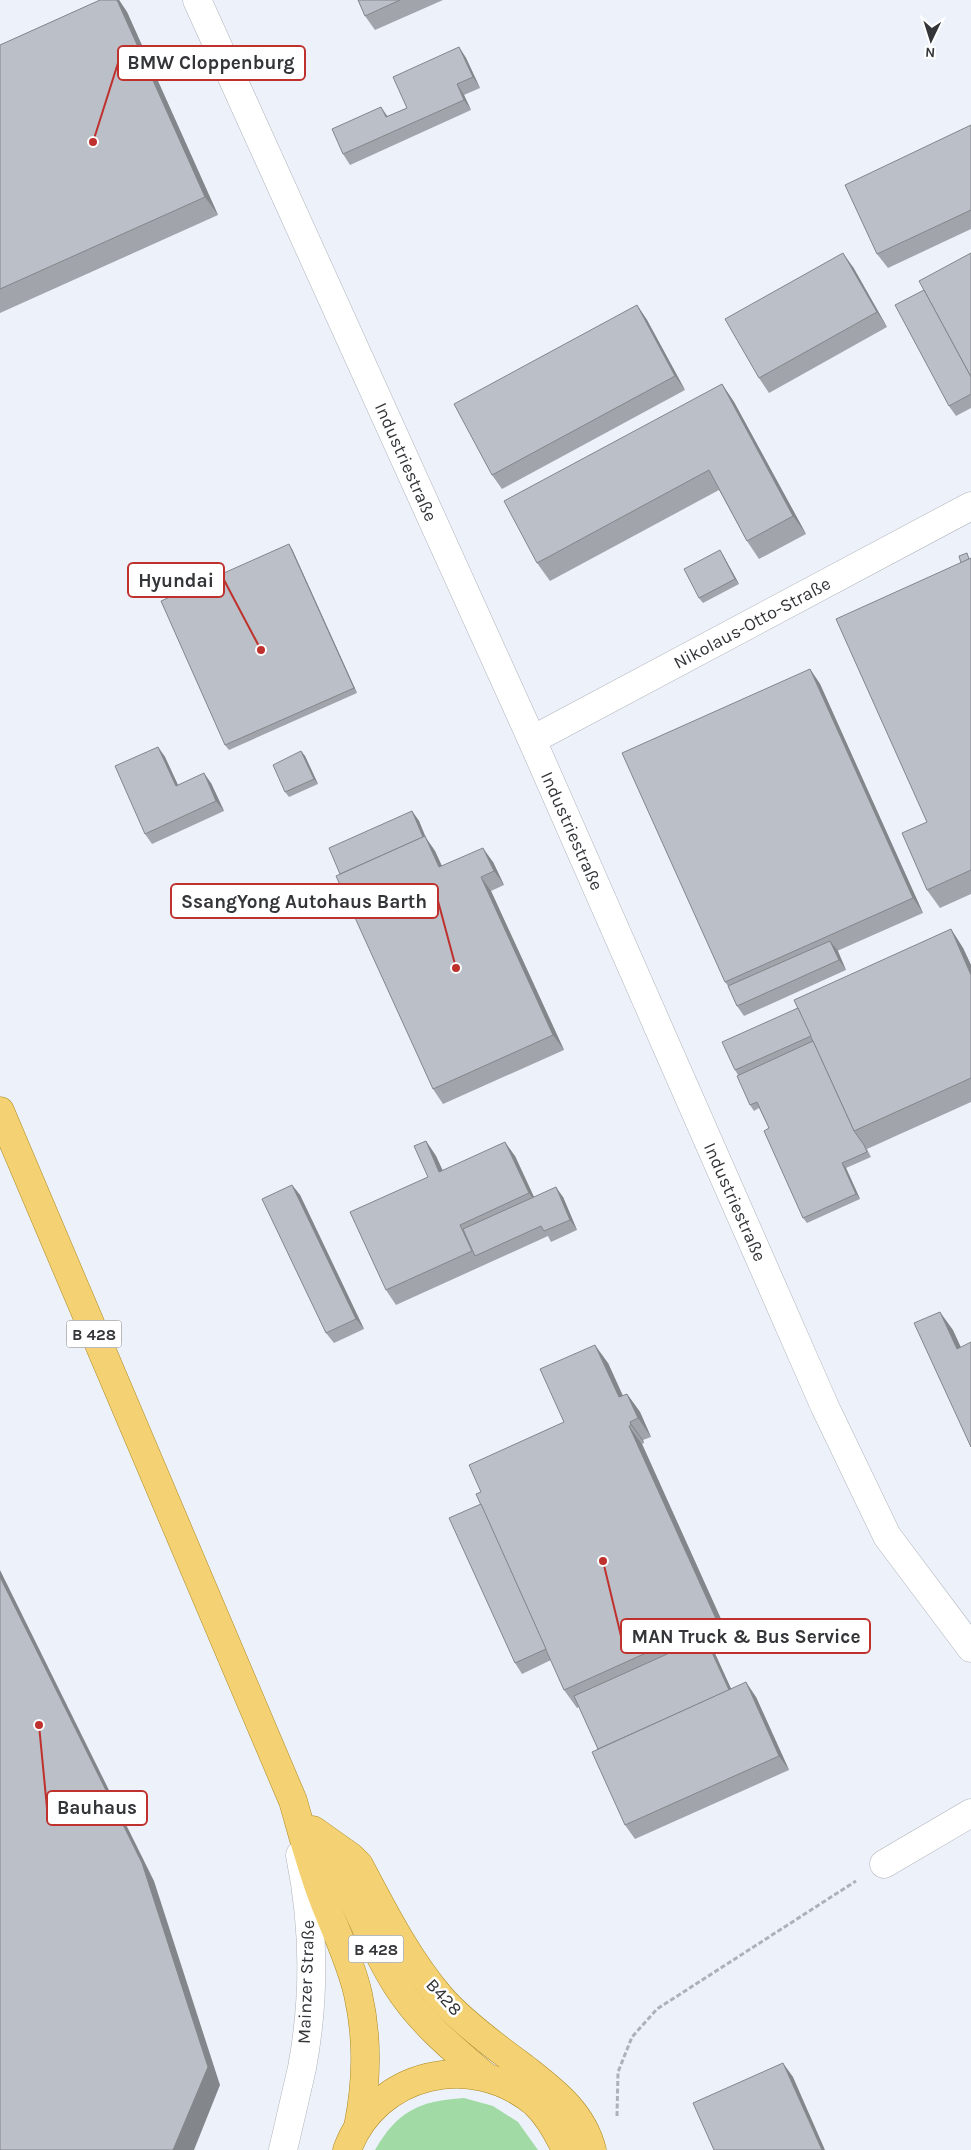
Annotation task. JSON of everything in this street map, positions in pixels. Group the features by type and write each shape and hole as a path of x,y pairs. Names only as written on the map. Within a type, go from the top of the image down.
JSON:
{"main road":[{"name":"B 428","path":"0,1112 290,1793 310,1863 358,1993 364,2030 364,2097 352,2138"},
{"name":"B 428","path":"290,1793 336,1867 377,1951 397,1985 424,2021 486,2077"},
{"name":"B428","path":"313,1830 351,1856 359,1865 401,1945 442,1999 490,2042 553,2089 574,2112 590,2142 592,2150"},
{"path":"352,2138 373,2108 392,2093 414,2081 438,2075 454,2074 486,2077 512,2088 535,2104 548,2117 566,2150"}],"street":[{"name":"Industriestraße","path":"196,0 532,740 808,1367 887,1536 971,1648"},
{"name":"Nikolaus-Otto-Straße","path":"532,740 971,506"},
{"name":"Mainzer Straße","path":"283,2150 302,2067 309,2013 311,1959 309,1913 290,1793"},
{"path":"884,1864 971,1813"}],"path":[{"path":"617,2118 618,2072 632,2037 657,2009 884,1864"}],"green space":[{"path":"464,2098 493,2106 518,2122 538,2150 375,2150 392,2125 412,2110 423,2105 448,2099"}],"building":[{"path":"100,0 117,0 205,197 0,289 0,45"},
{"path":"358,0 400,0 365,16"},
{"path":"459,47 473,77 457,84 464,100 343,154 332,129 381,107 386,117 407,108 393,77"},
{"path":"971,125 971,210 877,254 845,185"},
{"path":"843,253 877,312 759,378 725,319"},
{"path":"971,253 971,377 919,281"},
{"path":"924,290 971,377 971,394 949,406 895,305"},
{"path":"637,305 675,376 492,475 454,404"},
{"path":"722,384 793,516 747,541 709,470 537,563 504,501"},
{"path":"289,544 354,688 225,745 161,601"},
{"path":"720,550 735,579 699,598 684,569"},
{"path":"967,553 969,559 961,563 959,556"},
{"path":"971,558 971,870 927,890 902,833 927,822 836,619"},
{"path":"810,669 913,898 725,982 622,753"},
{"path":"158,747 176,786 204,773 216,801 145,834 115,766"},
{"path":"301,751 314,779 285,792 273,765"},
{"path":"412,811 423,837 340,874 329,848"},
{"path":"425,836 439,867 483,848 494,871 481,877 553,1035 433,1089 336,876"},
{"path":"951,929 971,975 971,1078 854,1131 794,1000"},
{"path":"830,941 839,960 737,1006 728,986"},
{"path":"798,1008 811,1036 735,1070 722,1042"},
{"path":"813,1041 854,1131 867,1152 842,1163 856,1194 803,1218 764,1131 769,1128 757,1102 750,1105 737,1076"},
{"path":"426,1141 439,1172 505,1142 529,1193 460,1225 472,1251 386,1290 350,1212 428,1177 414,1146"},
{"path":"292,1185 356,1319 326,1333 262,1199"},
{"path":"556,1187 570,1220 544,1231 541,1226 475,1256 463,1229"},
{"path":"940,1312 957,1349 971,1342 971,1447 914,1323"},
{"path":"595,1345 619,1397 627,1394 638,1418 630,1422 631,1425 629,1426 717,1621 564,1690 476,1494 481,1492 469,1465 564,1422 540,1369"},
{"path":"481,1504 546,1649 515,1663 449,1518"},
{"path":"0,1577 142,1863 208,2067 173,2150 0,2150"},
{"path":"705,1637 729,1690 598,1749 574,1696"},
{"path":"746,1682 779,1756 625,1825 592,1752"},
{"path":"783,2063 822,2150 714,2150 693,2103"}],"place":[{"name":"BMW Cloppenburg","path":"93,142"},
{"name":"Hyundai","path":"261,650"},
{"name":"SsangYong Autohaus Barth","path":"456,968"},
{"name":"MAN Truck & Bus Service","path":"603,1561"},
{"name":"Bauhaus","path":"39,1725"}]}
